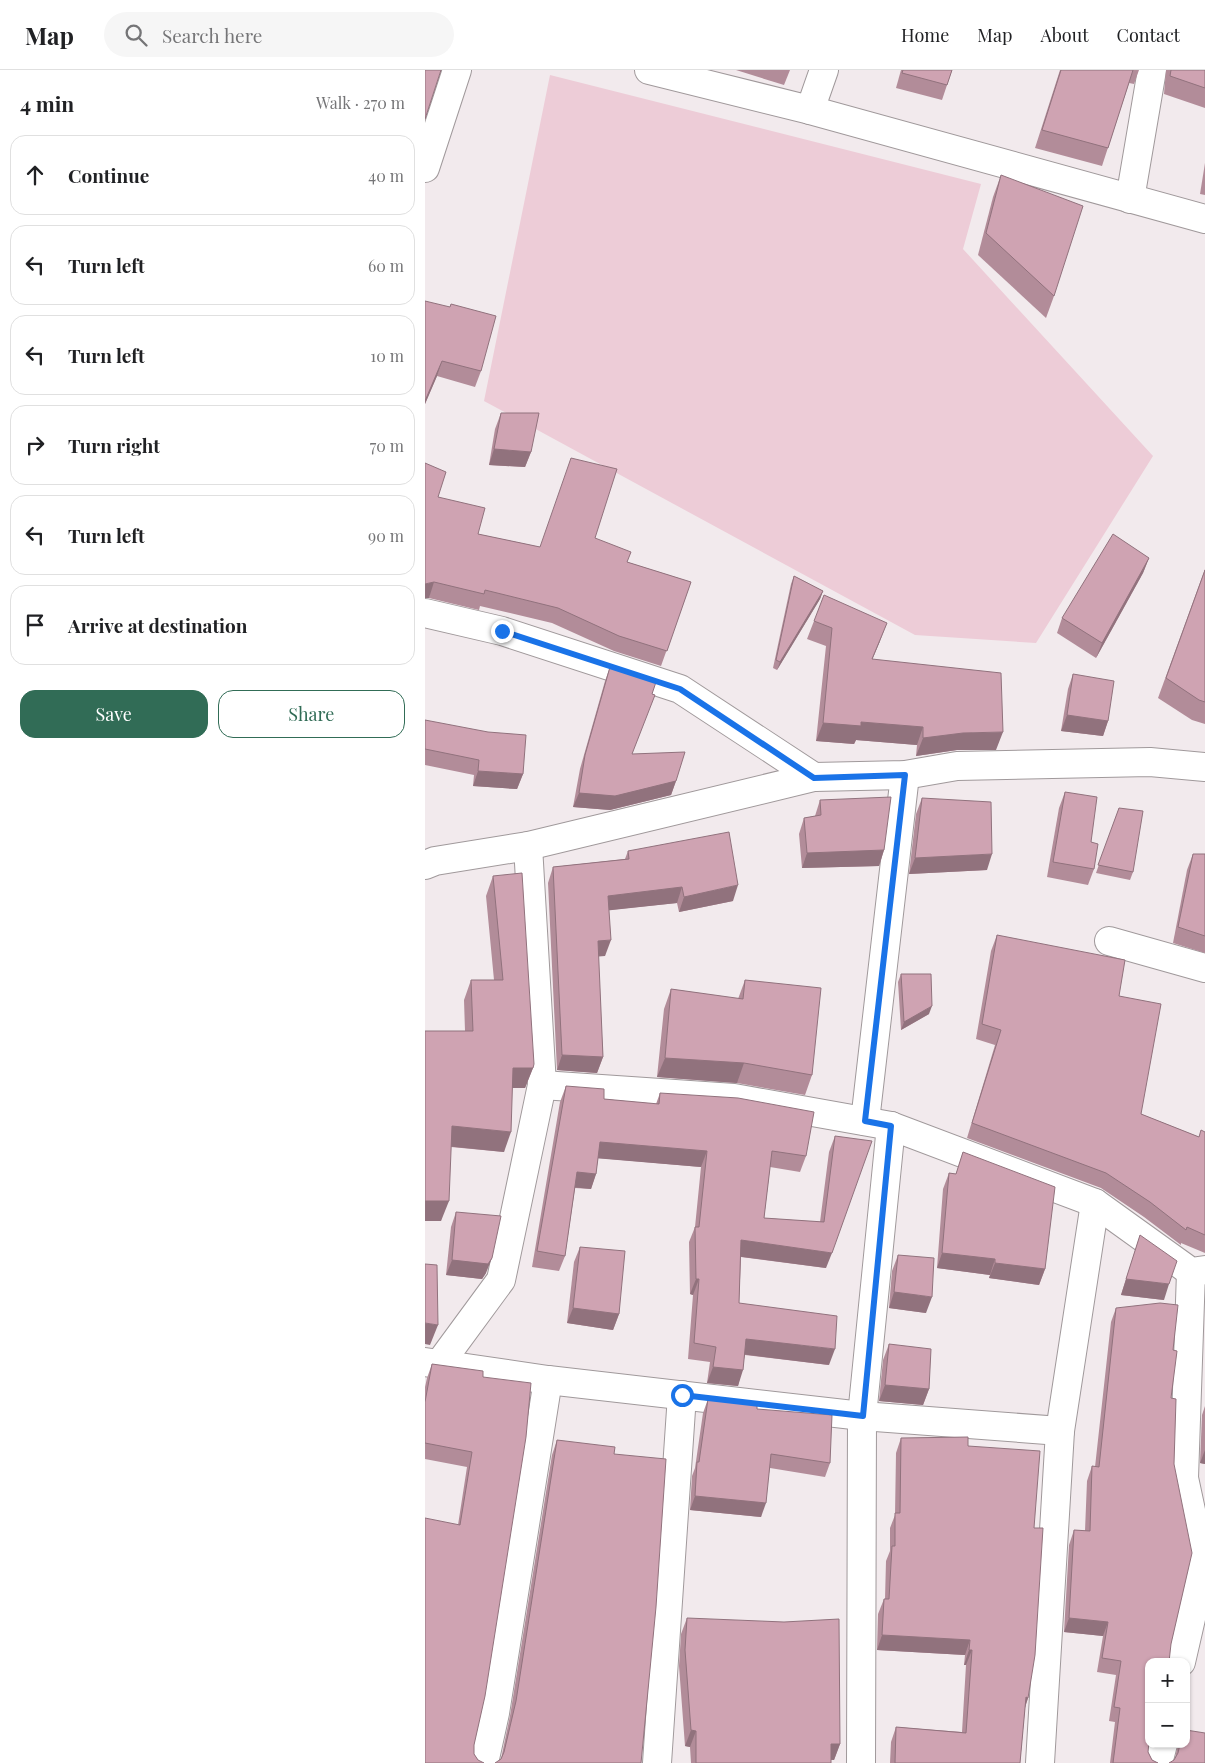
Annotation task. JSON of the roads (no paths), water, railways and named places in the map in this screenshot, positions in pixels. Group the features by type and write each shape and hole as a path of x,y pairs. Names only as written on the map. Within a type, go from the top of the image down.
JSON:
{"street":[{"path":"425,168 457,70"},
{"path":"649,70 810,110 1205,220"},
{"path":"810,110 823,70"},
{"path":"1130,199 1152,70"},
{"path":"425,613 502,631 680,689 814,778"},
{"path":"425,865 435,861 528,846 814,778 905,775 957,766 1150,762 1205,766"},
{"path":"861,1763 863,1416 878,1123 905,775"},
{"path":"432,1362 501,1280 542,1085 528,846"},
{"path":"1109,940 1205,968"},
{"path":"542,1085 734,1098 878,1123 1095,1204 1198,1271 1184,1478 1203,1566 1182,1658"},
{"path":"1039,1763 1060,1431 1095,1204"},
{"path":"432,1362 548,1380 863,1416 1060,1431"},
{"path":"484,1763 495,1713 548,1380"},
{"path":"657,1763 682,1395"},
{"path":"1159,1763 1162,1748"}]}
